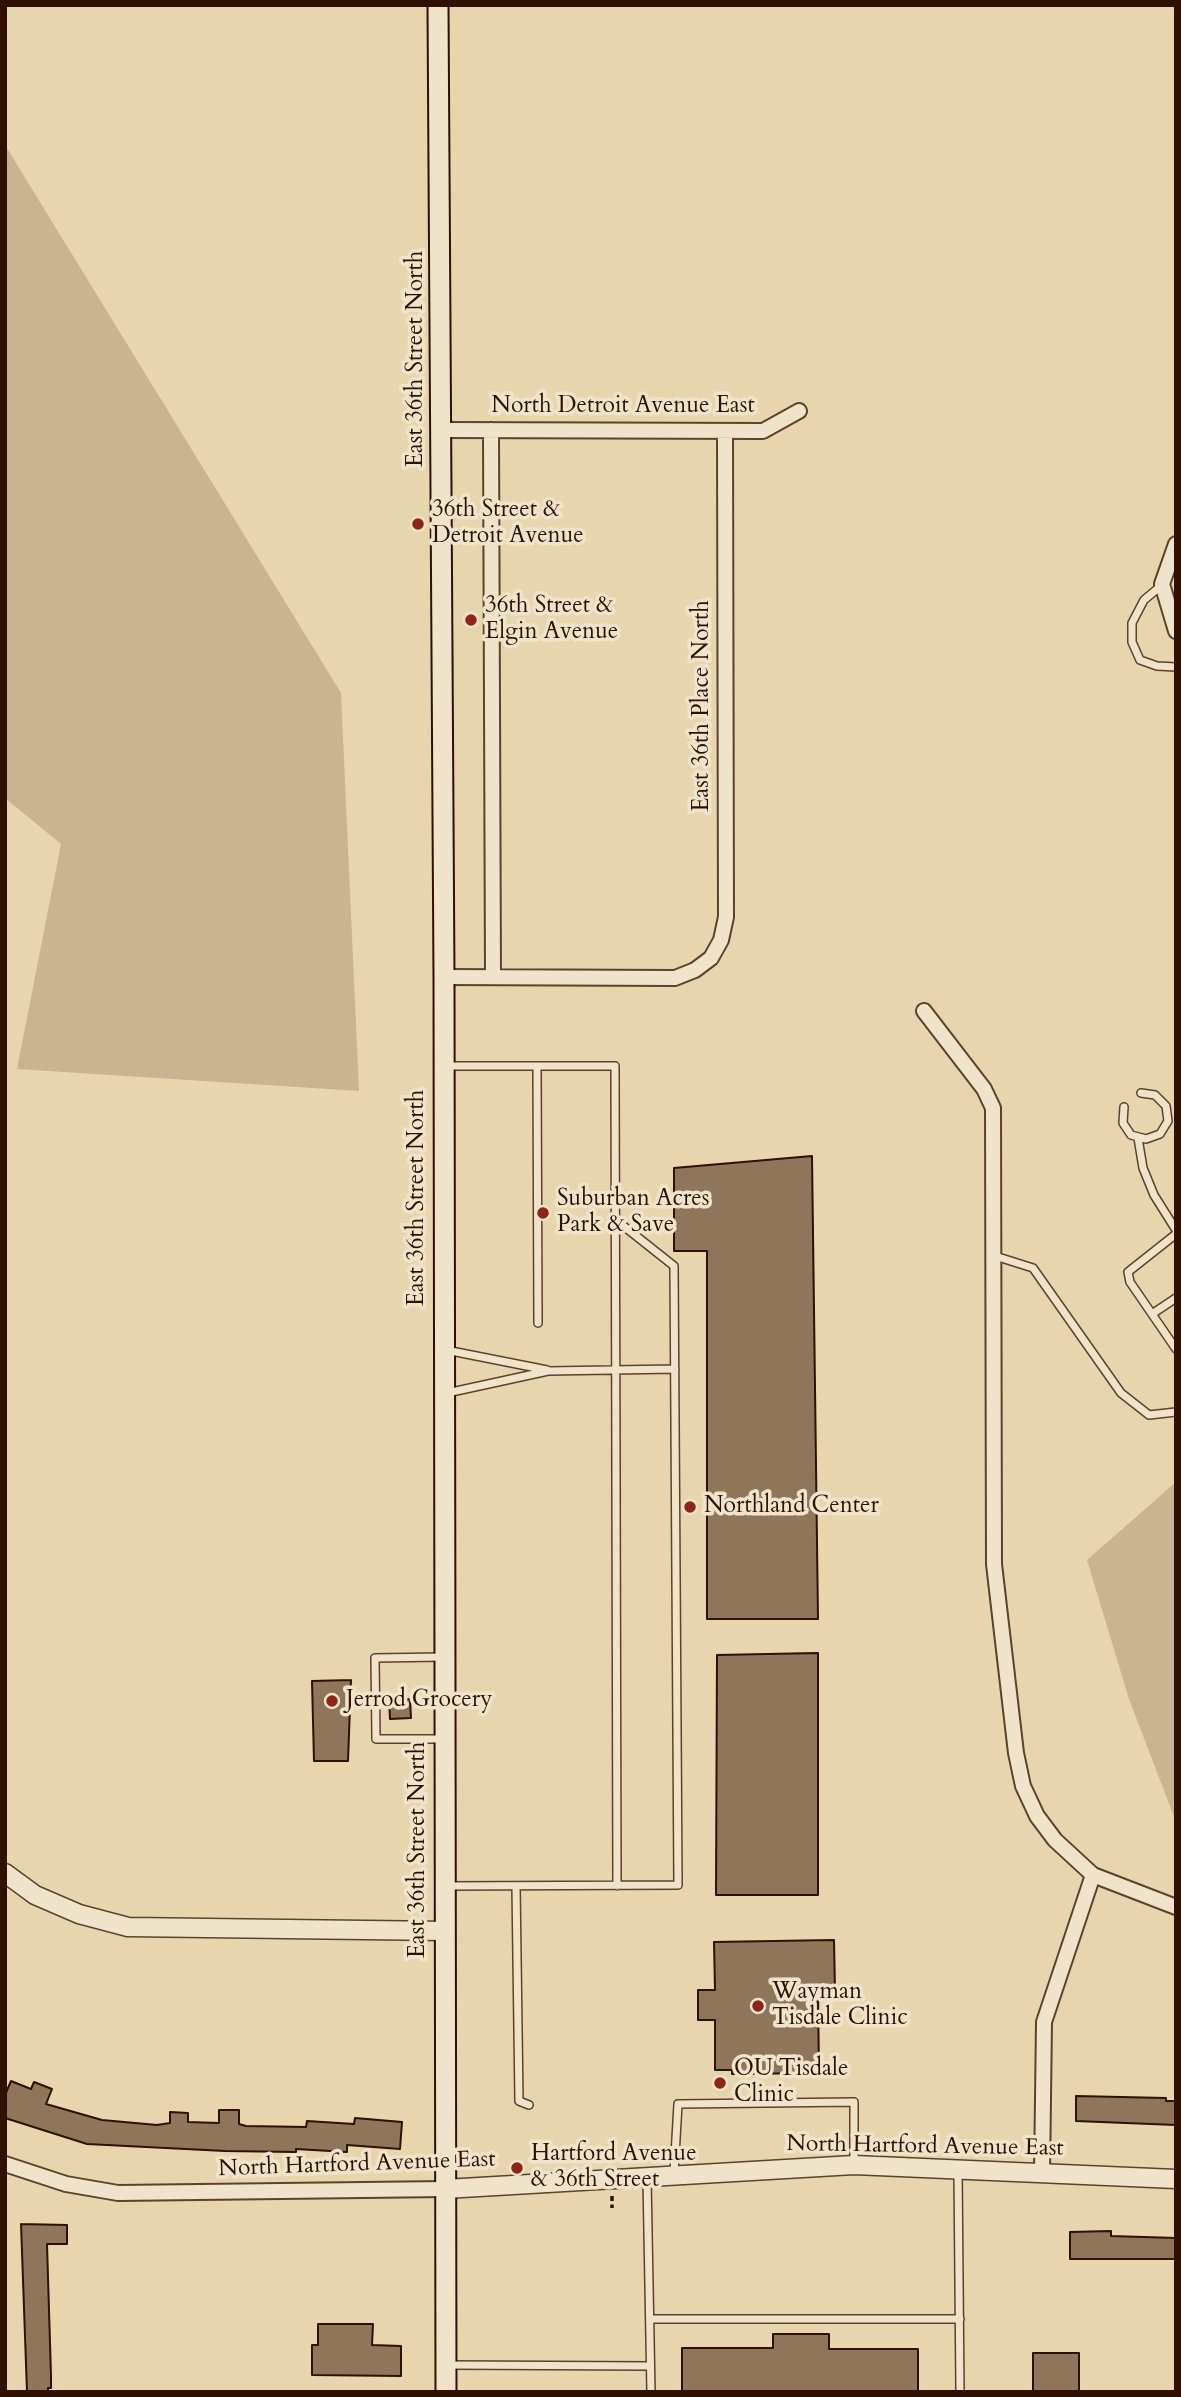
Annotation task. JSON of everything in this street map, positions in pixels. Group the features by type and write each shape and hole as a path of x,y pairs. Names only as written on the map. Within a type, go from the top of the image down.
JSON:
{"main road":[{"name":"East 36th Street North","path":"438,5 444,977 446,2392"}],"street":[{"name":"North Detroit Avenue East","path":"441,430 763,431 799,411"},
{"path":"444,977 493,977 491,430"},
{"name":"East 36th Place North","path":"493,977 675,978 695,970 711,958 721,940 726,917 724,431"},
{"path":"1176,544 1162,584 1176,631"},
{"path":"924,1011 984,1089 993,1108 993,1564 1016,1753 1024,1786 1037,1816 1055,1840 1093,1875 1176,1907"},
{"path":"5,1873 35,1895 68,1909 128,1927 444,1931"},
{"path":"1042,2174 1044,2022 1093,1875"},
{"name":"North Hartford Avenue East","path":"5,2164 66,2184 127,2193 445,2189 674,2173 854,2165 1176,2179"}],"lane":[{"path":"1162,584 1144,600 1132,623 1132,642 1140,660 1157,666 1176,667"},
{"path":"443,1066 615,1066 617,1886"},
{"path":"537,1066 538,1323"},
{"path":"1124,1107 1123,1123 1131,1135 1153,1138 1167,1121 1166,1106 1155,1095 1141,1093"},
{"path":"1138,1138 1143,1168 1154,1195 1176,1232 1128,1272 1130,1282 1176,1349"},
{"path":"444,1886 678,1885 674,1266 616,1220"},
{"path":"995,1256 1032,1268 1121,1393 1149,1415 1176,1412"},
{"path":"1152,1314 1176,1298"},
{"path":"443,1350 498,1358 548,1371"},
{"path":"443,1394 548,1371 675,1369"},
{"path":"443,1657 375,1658 376,1739 443,1739"},
{"path":"516,1886 519,2101 529,2105"},
{"path":"674,2173 678,2104 854,2102 854,2165"},
{"path":"958,2169 960,2392"},
{"path":"646,2175 651,2392"},
{"path":"650,2319 960,2319"},
{"path":"446,2365 650,2366"}],"shaded area":[{"path":"5,145 341,693 359,1091 17,1069 61,844 5,798"},
{"path":"1176,1482 1176,1822 1129,1699 1087,1560"}],"building":[{"path":"812,1156 818,1619 707,1619 707,1251 674,1251 674,1168"},
{"path":"818,1653 818,1895 716,1895 717,1655"},
{"path":"351,1680 348,1761 314,1761 312,1681"},
{"path":"410,1699 411,1718 390,1719 389,1700"},
{"name":"Wayman Tisdale Clinic","path":"834,1940 835,1993 818,1993 819,2073 732,2074 732,2070 715,2070 715,2020 698,2020 698,1990 715,1990 714,1942"},
{"path":"11,2081 31,2089 34,2082 52,2089 46,2104 102,2120 157,2125 170,2123 170,2112 188,2113 188,2122 219,2123 219,2110 239,2110 239,2124 246,2126 306,2127 307,2121 354,2124 355,2118 402,2122 400,2149 347,2145 347,2152 296,2149 296,2152 225,2151 87,2144 5,2118 5,2095"},
{"path":"1076,2096 1166,2098 1166,2101 1176,2101 1176,2125 1076,2121"},
{"path":"21,2224 67,2225 67,2244 47,2244 51,2376 51,2388 48,2388 48,2392 27,2392"},
{"path":"1111,2231 1111,2236 1176,2238 1176,2259 1070,2259 1070,2232"},
{"path":"318,2324 373,2324 372,2345 401,2346 401,2376 312,2375 312,2345 318,2345"},
{"path":"773,2334 829,2334 829,2349 918,2349 918,2392 682,2392 682,2348 773,2348"},
{"path":"1033,2353 1079,2353 1079,2392 1033,2392"}],"place":[{"name":"36th Street & Detroit Avenue","path":"418,524"},
{"name":"36th Street & Elgin Avenue","path":"471,620"},
{"name":"Suburban Acres Park & Save","path":"543,1213"},
{"name":"Northland Center","path":"690,1507"},
{"name":"Jerrod Grocery","path":"332,1701"},
{"name":"Wayman Tisdale Clinic","path":"758,2006"},
{"name":"OU Tisdale Clinic","path":"720,2083"},
{"name":"Hartford Avenue & 36th Street","path":"517,2168"}]}
